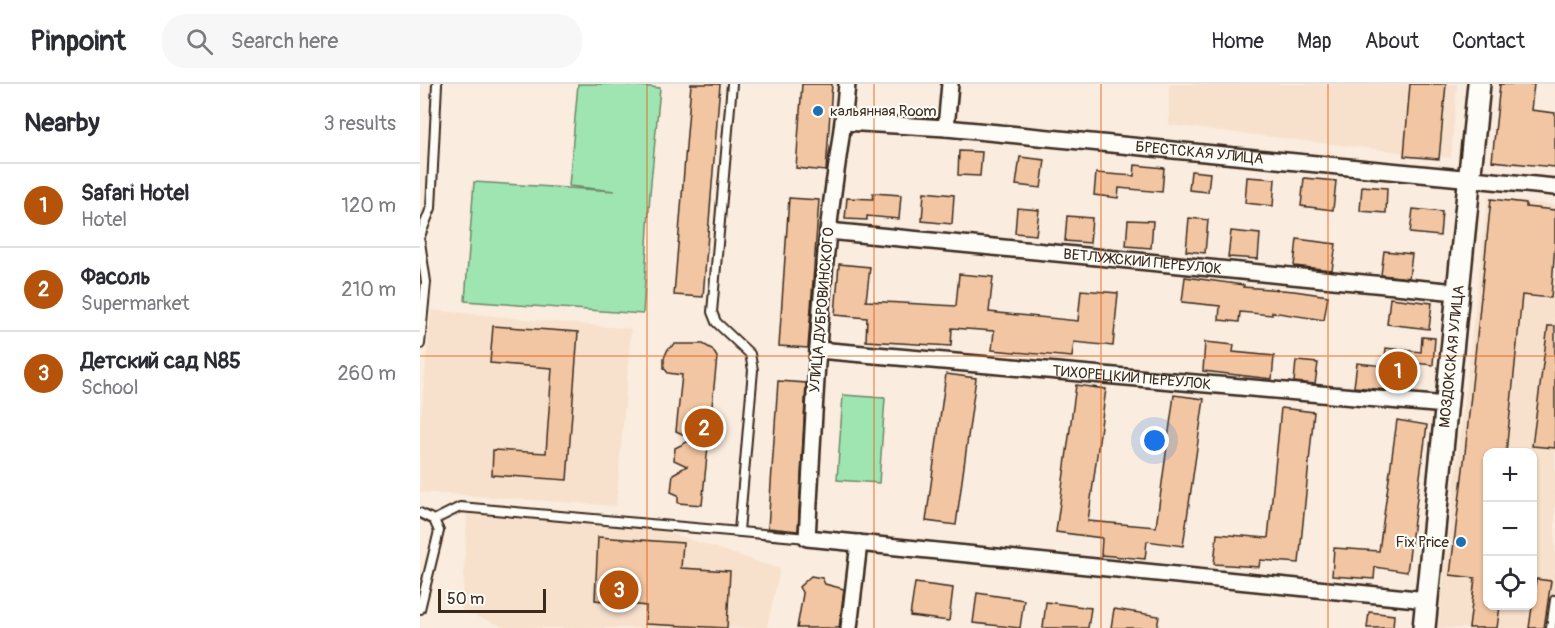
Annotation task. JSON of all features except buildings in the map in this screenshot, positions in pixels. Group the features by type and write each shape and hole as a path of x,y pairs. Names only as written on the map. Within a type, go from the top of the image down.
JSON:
{"main road":[{"name":"МОЗДОКСКАЯ УЛИЦА","path":"1424,628 1479,84"}],"street":[{"name":"УЛИЦА ДУБРОВИНСКОГО","path":"807,538 818,350 828,231 844,122 847,84"},
{"path":"946,128 950,84"},
{"name":"БРЕСТСКАЯ УЛИЦА","path":"844,122 946,128 1555,187"},
{"name":"ВЕТЛУЖСКИЙ ПЕРЕУЛОК","path":"828,231 1457,292"},
{"name":"ТИХОРЕЦКИЙ ПЕРЕУЛОК","path":"818,350 1446,405"},
{"path":"807,538 1427,600"},
{"path":"849,628 859,543"}],"lane":[{"path":"420,236 431,208 437,84"},
{"path":"732,84 712,312 716,322 750,354 753,370 739,531"},
{"path":"420,242 426,282 420,344"},
{"path":"434,520 460,507 807,538"},
{"path":"420,513 434,520 439,531 420,609"},
{"path":"1551,628 1555,600"}],"shaded area":[{"path":"1169,84 1457,84 1451,158 1169,125"},
{"path":"1488,197 1555,205 1555,628 1438,628"},
{"path":"431,310 631,329 616,506 420,492 420,424"},
{"path":"467,513 649,526 780,569 767,628 507,628 462,611"}],"green space":[{"path":"578,84 621,84 660,88 650,193 643,314 465,301 474,182 615,191 569,186"},
{"path":"843,395 885,398 879,483 837,480"}],"place":[{"name":"кальянная Room","path":"818,111"},
{"name":"Safari Hotel","path":"1398,371"},
{"name":"Фасоль","path":"704,428"},
{"name":"Fix Price","path":"1461,542"},
{"name":"Детский сад N85","path":"619,590"}]}
